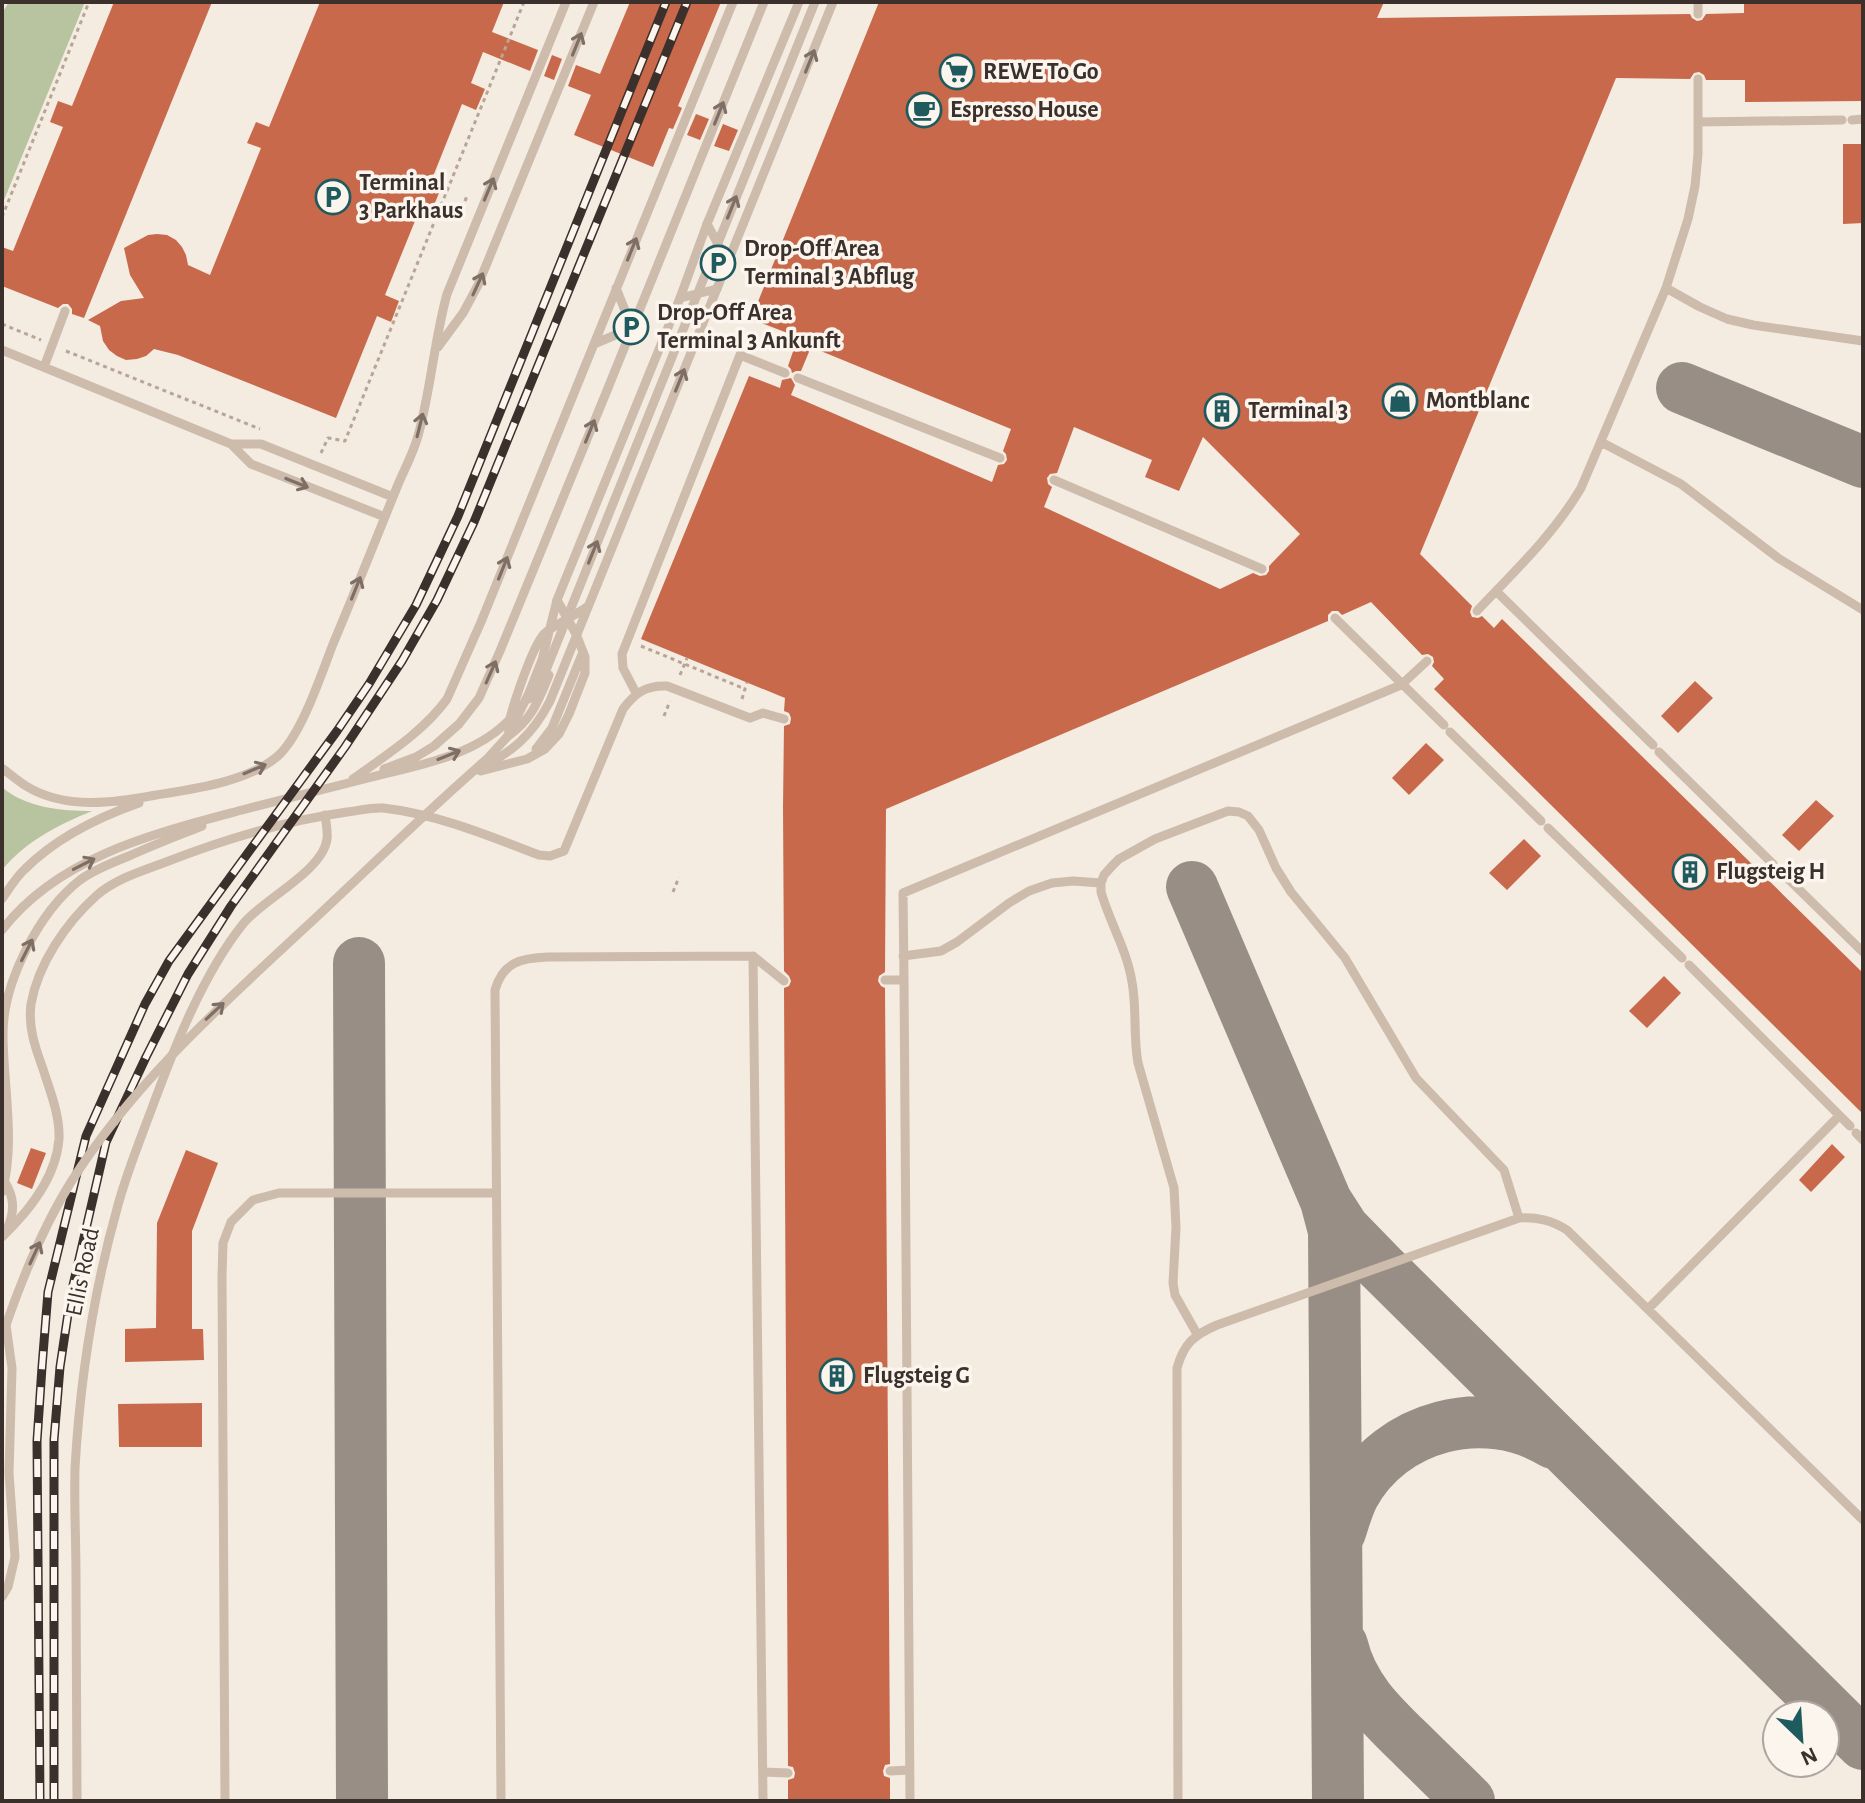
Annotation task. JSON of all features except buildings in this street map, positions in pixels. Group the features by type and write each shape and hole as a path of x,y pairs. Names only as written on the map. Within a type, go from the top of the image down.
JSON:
{"lane":[{"path":"2,899 24,869 97,819 136,804 227,780 265,766 291,741 417,439 429,391 443,308 459,261 566,2"},
{"path":"436,350 463,313 478,285 594,2"},
{"path":"347,783 416,731 447,699 733,2"},
{"path":"347,783 424,753 459,724 479,698 764,2"},
{"path":"549,630 557,600 799,2"},
{"path":"2,930 44,888 81,864 172,828 422,765 468,748 506,723 529,698 546,670 815,2"},
{"path":"470,774 513,750 531,733 544,714 833,2"},
{"path":"1698,2 1698,14"},
{"path":"1477,611 1568,510 1581,488 1666,288 1695,186 1698,79"},
{"path":"1698,122 1863,119"},
{"path":"707,224 728,262"},
{"path":"616,288 632,328"},
{"path":"1666,288 1727,319 1863,341"},
{"path":"680,298 717,289"},
{"path":"44,367 65,311"},
{"path":"594,344 632,328"},
{"path":"2,350 231,444 261,444 393,497"},
{"path":"636,693 623,668 622,654 740,355 785,373"},
{"path":"798,378 1000,458"},
{"path":"1601,442 1681,484 1778,558 1863,610"},
{"path":"231,444 251,464 385,517"},
{"path":"1054,480 1262,569"},
{"path":"1496,591 1863,952"},
{"path":"470,774 520,762 537,754 559,734 586,665 584,649 557,600"},
{"path":"507,737 514,701 539,642 549,630 587,607"},
{"path":"1335,618 1856,1133"},
{"path":"513,750 528,726 568,620"},
{"path":"910,1801 903,893 1401,685 1427,661"},
{"path":"4,1235 29,1208 45,1184 56,1156 59,1137 57,1114 33,1041 31,1004 50,954 72,921 98,894 128,876 241,835 325,815 380,808 449,822 539,855 550,856 564,851 623,709 636,693 656,685 667,686 750,718 763,713 784,719"},
{"path":"2,1340 33,1254 70,1184 111,1124 141,1088 197,1028 487,759 536,707"},
{"path":"2,768 28,787 57,799 87,803 123,801 181,791"},
{"path":"4,1235 14,1204 11,1192 3,1187 7,1163 7,1125 3,1032 13,983 42,922 80,880 100,868 246,809"},
{"path":"1197,1334 1175,1295 1174,1188 1138,1063 1131,975 1103,900 1101,883 1119,859 1155,839 1228,811 1248,816 1259,830 1291,892 1345,958 1416,1078 1504,1170 1519,1218"},
{"name":"Ellis Road","path":"77,1801 75,1469 95,1309 118,1205 170,1060 202,991 244,922 322,853 327,840 325,815"},
{"path":"903,956 941,951 1029,891 1052,883 1101,883"},
{"path":"753,956 763,1801"},
{"path":"501,1801 495,990 499,978 509,967 530,957 753,956 784,981"},
{"path":"885,980 904,980"},
{"path":"1648,1309 1839,1116"},
{"path":"225,1801 222,1276 223,1243 231,1222 253,1200 279,1193 496,1193"},
{"path":"1178,1801 1177,1368 1180,1355 1197,1334 1241,1315 1519,1218 1553,1222 1567,1230 1863,1520"},
{"path":"2,1597 13,1571 15,1543 9,1450 12,1387 6,1325"},
{"path":"890,1771 910,1770"},
{"path":"763,1772 788,1773"}],"path":[{"path":"2,217 89,2"},
{"path":"320,455 328,438 345,441 524,2"},
{"path":"459,216 467,196"},
{"path":"2,324 267,432"},
{"path":"622,654 640,646 745,689"},
{"path":"673,892 679,877"}],"green space":[{"path":"9,2 85,2 2,205 2,13"},
{"path":"2,787 33,804 92,811 43,835 2,870"}],"taxiway":[{"path":"1682,388 1863,462"},
{"path":"1192,887 1326,1201 1334,1231 1338,1801"},
{"path":"359,963 362,1801"},
{"path":"1326,1201 1344,1229 1381,1267 1863,1744"},
{"path":"1340,1532 1353,1496 1370,1472 1391,1452 1415,1437 1442,1427 1470,1423 1498,1424 1526,1430 1553,1443"},
{"path":"1342,1645 1353,1675 1369,1700 1469,1801"}],"railway":[{"path":"40,1801 37,1441 42,1367 48,1292 86,1136 145,1004 169,961 337,731 416,605 458,516 666,2"},
{"path":"54,1801 54,1440 60,1367 71,1294 106,1142 188,974 231,906 345,747 402,661 437,600 474,522 687,2"}],"place":[{"name":"REWE To Go","path":"957,72"},
{"name":"Espresso House","path":"924,110"},
{"name":"Terminal 3 Parkhaus","path":"333,197"},
{"name":"Drop-Off Area Terminal 3 Abflug","path":"718,263"},
{"name":"Drop-Off Area Terminal 3 Ankunft","path":"631,327"},
{"name":"Montblanc","path":"1400,401"},
{"name":"Terminal 3","path":"1222,411"},
{"name":"Flugsteig H","path":"1690,872"},
{"name":"Flugsteig G","path":"837,1376"}]}
